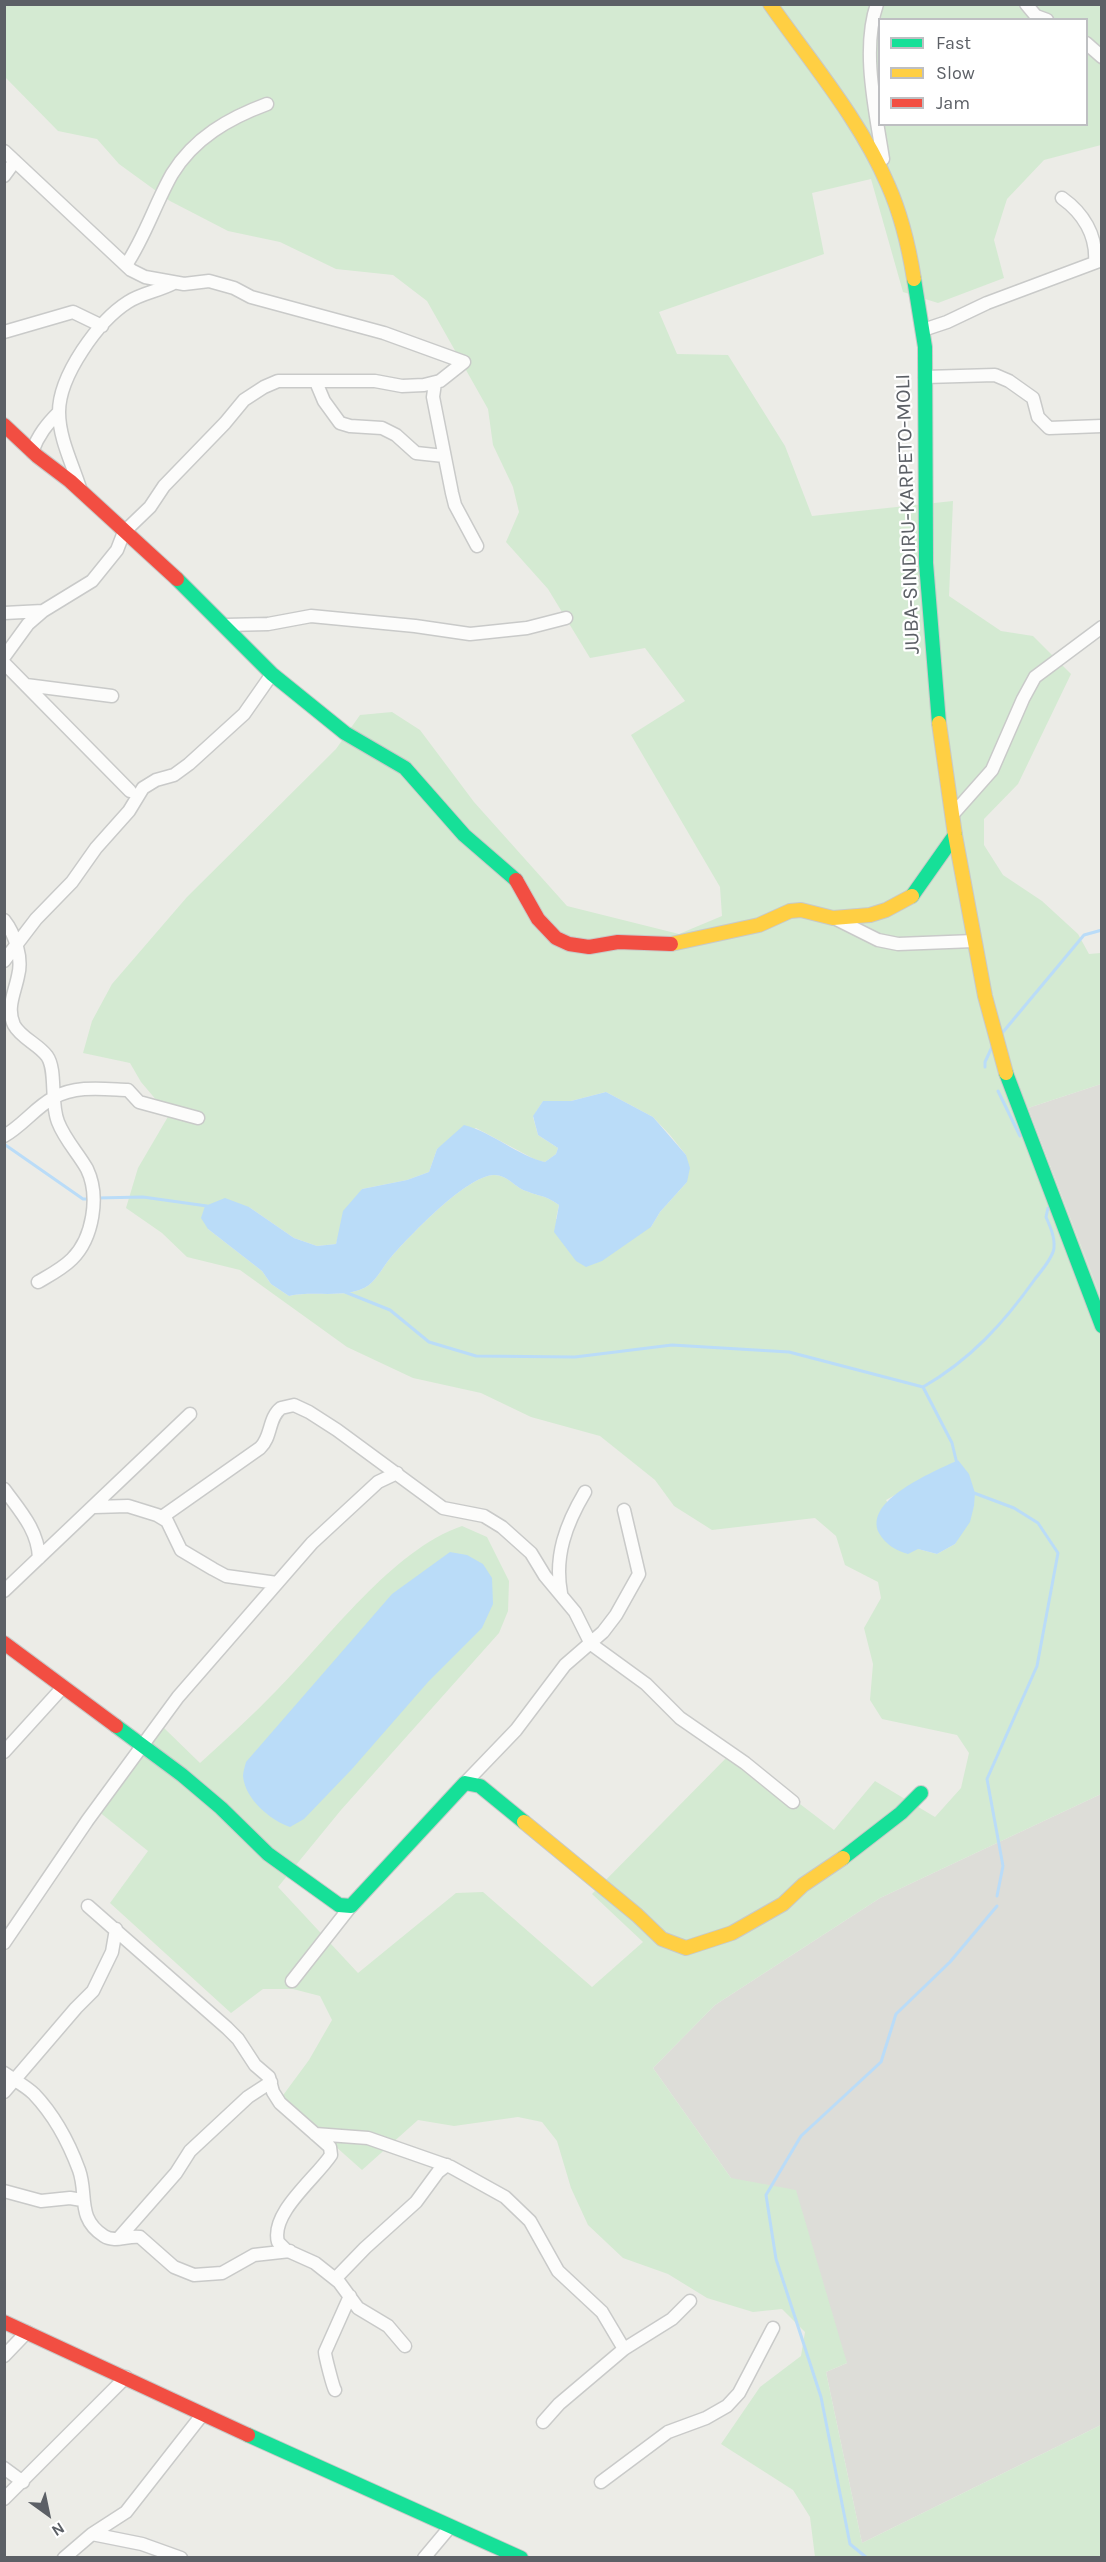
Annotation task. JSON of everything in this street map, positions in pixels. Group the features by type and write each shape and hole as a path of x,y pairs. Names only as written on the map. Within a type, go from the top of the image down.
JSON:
{"street":[{"name":"JUBA-SINDIRU-KARPETO-MOLI","path":"770,4 855,125 875,158 889,187 910,256 923,330 926,563 940,739 955,835 984,996 1008,1079 1101,1326"},
{"path":"877,4 871,26 871,56 878,116"},
{"path":"1026,4 1036,16 1042,18"},
{"path":"1088,45 1101,57"},
{"path":"126,265 149,227 173,174 189,151 214,129 239,114 267,104"},
{"path":"879,126 883,159"},
{"path":"4,151 126,265 145,277 184,284 209,281 234,288 251,297 384,333 464,362 452,373 435,383 402,386 375,381 278,381 244,400 164,486 138,520 124,532 117,550 92,580 43,611 28,624 4,657"},
{"path":"4,176 15,162"},
{"path":"923,330 1098,261 1087,223 1077,210 1062,198"},
{"path":"81,492 64,443 59,412 64,387 88,341 128,301 143,294 159,291 174,283"},
{"path":"4,333 73,312 102,326"},
{"path":"925,377 995,375 1009,381 1033,398 1038,417 1049,428 1101,426"},
{"path":"316,382 324,401 340,423 382,428 396,435 416,453 444,456"},
{"path":"435,383 433,397 455,505 477,546"},
{"path":"33,452 36,440 59,412"},
{"path":"4,425 226,625 272,674 345,733 405,768 464,835 518,882 538,919 556,938 569,944 589,947 618,942 668,944 759,925 790,911 801,910 833,918 878,940 898,944 974,941"},
{"path":"4,613 43,611"},
{"path":"226,625 268,624 311,616 416,626 470,634 527,628 566,618"},
{"path":"953,814 992,770 1035,677 1101,627"},
{"path":"4,663 130,791"},
{"path":"4,961 36,919 72,882 96,848 129,811 143,788 156,780 174,775 189,764 244,714 272,674"},
{"path":"26,685 112,696"},
{"path":"833,918 870,915 886,910 912,896 955,835"},
{"path":"4,920 17,946 19,974 11,1003 14,1024 46,1055 50,1062 52,1098 58,1122 87,1170 94,1198 91,1220 74,1257 38,1282"},
{"path":"4,1136 19,1127 52,1098 81,1090 128,1089 139,1102 198,1118"},
{"path":"162,1517 260,1448 266,1442 276,1411 294,1405 309,1412 443,1508 484,1516 502,1527 526,1547 545,1576 562,1594 580,1620 591,1644 646,1684 680,1718 745,1763 793,1802"},
{"path":"4,1591 190,1414"},
{"path":"4,1943 87,1821 178,1697 312,1543 378,1482 397,1473"},
{"path":"4,1489 34,1533 39,1544 39,1558"},
{"path":"562,1594 559,1579 560,1547 572,1513 585,1492"},
{"path":"94,1507 128,1506 162,1517 167,1521 181,1550 213,1569 226,1576 277,1583"},
{"path":"292,1981 351,1906 516,1730 566,1665 591,1644 615,1615 639,1574 624,1510"},
{"path":"4,1643 141,1747 182,1775 221,1808 268,1854 291,1872 339,1905 351,1906"},
{"path":"4,1752 63,1687"},
{"path":"465,1783 480,1786 637,1915 662,1939 673,1946 686,1947 710,1942 732,1933 783,1904 803,1885 830,1868 869,1835 901,1813 921,1793"},
{"path":"9,2076 34,2094 57,2124 79,2171 82,2200 88,2221 103,2236 111,2240 140,2237 174,2267 194,2275 222,2272 255,2255 270,2243 284,2213 331,2155 330,2147 280,2103 273,2092 271,2082 227,2028 88,1906"},
{"path":"4,2092 9,2076 93,1991 112,1952 116,1929"},
{"path":"118,2239 176,2173 190,2151 248,2097 271,2082"},
{"path":"315,2133 368,2138 447,2165 514,2203 530,2221 558,2271 602,2313 624,2349"},
{"path":"335,2279 365,2247 416,2202 438,2172 447,2165"},
{"path":"4,2191 41,2201 70,2198 82,2200"},
{"path":"277,2231 281,2246 315,2264 335,2279 363,2313 388,2326 405,2346"},
{"path":"255,2255 291,2251"},
{"path":"335,2390 332,2386 331,2369 325,2352 350,2296"},
{"path":"543,2422 559,2404 624,2349 672,2319 690,2301"},
{"path":"4,2322 126,2377 202,2415 521,2558"},
{"path":"601,2482 668,2432 706,2418 727,2406 739,2393 773,2328"},
{"path":"4,2356 27,2332"},
{"path":"4,2499 126,2377"},
{"path":"64,2558 92,2534 126,2512 202,2415"},
{"path":"4,2468 23,2482"},
{"path":"424,2558 450,2527"},
{"path":"92,2534 142,2544 181,2558"}],"shaded area":[{"path":"1101,1084 1101,1298 1028,1108"},
{"path":"1101,1794 1101,2425 862,2543 826,2372 847,2363 731,2178 653,2068 715,2005 880,1898"}],"green space":[{"path":"5,5 1101,5 1101,145 1044,160 1007,199 994,240 1004,278 938,303 903,292 871,179 812,193 824,254 659,312 677,354 728,355 785,446 812,516 953,501 949,596 1001,631 1033,636 1071,674 1018,784 984,819 984,845 1003,875 1042,901 1078,934 1089,954 1101,953 1101,1084 1028,1108 1101,1298 1101,1794 880,1898 715,2005 653,2068 731,2178 796,2190 847,2363 826,2372 862,2543 1101,2425 1101,2557 815,2557 810,2517 793,2490 721,2444 760,2387 801,2356 805,2332 782,2309 753,2312 707,2298 668,2274 623,2258 588,2225 571,2188 557,2141 542,2122 518,2117 454,2126 418,2120 362,2170 281,2098 309,2060 332,2020 320,1996 293,1989 263,1989 231,2013 110,1903 148,1851 98,1811 164,1728 200,1763 267,1700 386,1575 411,1554 436,1538 462,1526 487,1537 509,1581 508,1611 499,1633 341,1810 278,1887 358,1973 456,1893 483,1892 592,1987 643,1942 592,1894 732,1752 834,1830 875,1781 935,1817 961,1788 969,1753 957,1735 882,1719 870,1700 873,1664 864,1628 881,1598 878,1582 845,1565 836,1536 815,1518 712,1530 674,1506 655,1480 600,1436 531,1417 481,1393 413,1378 347,1347 240,1270 187,1257 162,1233 126,1208 138,1168 169,1115 141,1082 130,1063 83,1053 92,1021 112,984 187,897 336,749 360,715 392,712 420,730 474,802 567,906 679,934 722,916 720,887 631,735 685,701 645,648 590,658 548,589 506,542 519,512 513,487 493,445 488,409 427,301 393,275 336,269 280,242 228,231 170,201 119,164 97,139 58,131 5,77","holes":["606,1092 653,1117 686,1155 687,1182 660,1212 651,1227 556,1219 559,1205 522,1189 503,1177 494,1175 469,1185 440,1208 392,1256 375,1279 361,1290 289,1296 271,1284 262,1271 208,1229 249,1207 294,1238 317,1246 336,1244 340,1230 362,1189 407,1180 429,1172 437,1149 476,1128 536,1160 545,1162 556,1154 558,1148 538,1135 533,1117 543,1101 571,1101","958,1460 974,1506 955,1544 937,1554 918,1549 886,1500"]}],"water":[{"path":"606,1092 653,1117 686,1155 690,1168 687,1182 660,1212 651,1227 602,1261 586,1267 576,1261 554,1232 559,1205 522,1189 507,1179 494,1175 482,1178 454,1196 425,1221 369,1285 351,1292 289,1296 271,1284 262,1271 208,1229 201,1218 205,1206 225,1198 249,1207 294,1238 317,1246 336,1244 343,1211 362,1189 407,1180 429,1172 437,1149 464,1125 545,1162 556,1154 558,1148 538,1135 533,1116 543,1101 571,1101"},
{"path":"958,1460 969,1474 975,1493 970,1522 955,1544 937,1554 918,1549 908,1554 888,1544 879,1533 877,1521 881,1509 918,1480"},
{"path":"450,1552 467,1555 483,1564 492,1578 493,1604 482,1628 428,1682 352,1769 304,1819 290,1827 274,1819 260,1808 248,1793 243,1776 246,1762 392,1594"}],"waterway":[{"path":"1003,1032 1084,935 1102,930"},
{"path":"985,1067 992,1047"},
{"path":"998,1091 1020,1136"},
{"path":"4,1144 83,1199 90,1199"},
{"path":"97,1198 143,1197 207,1206"},
{"path":"345,1292 390,1310 429,1342 476,1356 575,1357 672,1345 789,1352 923,1387 971,1353 1011,1311 1046,1264 1054,1248 1051,1228 1046,1217 1048,1208"},
{"path":"923,1387 952,1443 957,1464"},
{"path":"974,1493 1014,1508 1038,1523 1058,1553 1037,1666 987,1779 1003,1866 997,1896"},
{"path":"867,2558 850,2544 821,2397 776,2259 766,2195 801,2136 881,2062 896,2014 950,1962 997,1906"}],"traffic: fast":[{"path":"914,279 925,347 926,563 939,723"},
{"path":"177,579 272,674 345,733 405,768 464,835 516,880"},
{"path":"912,896 955,835"},
{"path":"1006,1073 1102,1326"},
{"path":"116,1726 182,1775 221,1808 268,1854 339,1905 351,1906 465,1783 480,1786 524,1822"},
{"path":"843,1858 901,1813 921,1793"},
{"path":"248,2435 521,2558"}],"traffic: slow":[{"path":"770,4 818,69 877,161 901,219 914,279"},
{"path":"939,723 955,835 985,996 1006,1073"},
{"path":"671,944 759,925 790,911 801,910 833,918 870,915 886,910 912,896"},
{"path":"524,1822 637,1915 662,1939 686,1948 732,1933 783,1904 803,1885 843,1858"}],"traffic: jam":[{"path":"4,425 37,456 70,481 177,579"},
{"path":"516,880 538,919 556,938 569,944 589,947 618,942 671,944"},
{"path":"4,1643 116,1726"},
{"path":"4,2322 248,2435"}]}
